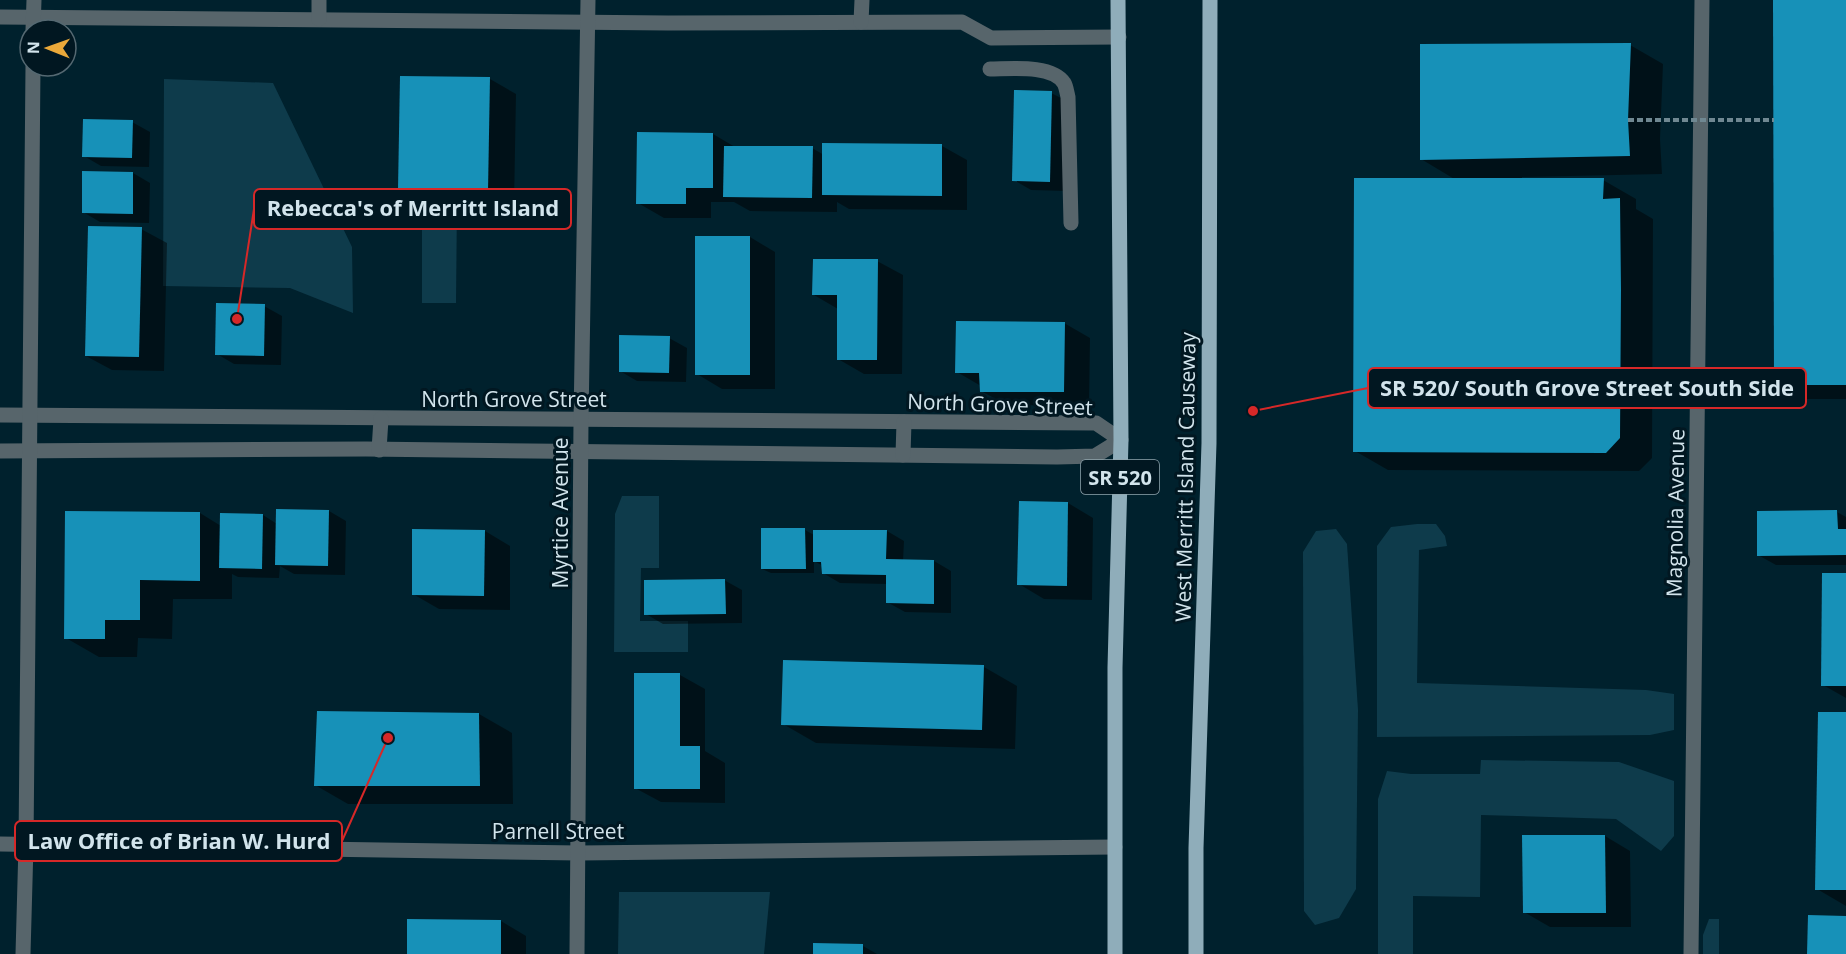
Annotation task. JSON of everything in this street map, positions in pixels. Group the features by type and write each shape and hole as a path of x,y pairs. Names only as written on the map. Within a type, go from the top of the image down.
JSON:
{"main road":[{"name":"SR 520","path":"1115,954 1115,668 1121,440 1118,0"},
{"name":"West Merritt Island Causeway","path":"1196,954 1196,848 1209,443 1210,0"}],"street":[{"path":"33,18 34,0"},
{"path":"319,0 319,19"},
{"name":"Myrtice Avenue","path":"577,954 581,420 588,0"},
{"path":"861,22 862,0"},
{"name":"Magnolia Avenue","path":"1691,954 1702,0"},
{"path":"0,17 18,21"},
{"path":"78,23 319,19 962,22 991,38 1119,37"},
{"path":"990,69 1031,69 1051,73 1064,82 1068,97 1071,223"},
{"path":"23,954 33,78"},
{"name":"North Grove Street","path":"0,415 1096,423 1121,440"},
{"path":"379,450 381,418"},
{"path":"903,455 904,422"},
{"path":"0,451 379,450 1095,456 1121,440"},
{"name":"Parnell Street","path":"0,844 579,853 1115,847"}],"path":[{"path":"1628,120 1774,120"}],"shaded area":[{"path":"164,79 273,83 352,247 353,313 290,288 163,286"},
{"path":"422,202 457,202 456,303 422,303"},
{"path":"622,496 659,496 659,568 641,568 640,621 688,621 688,652 614,652 615,514"},
{"path":"1436,524 1445,536 1447,546 1419,550 1417,683 1646,690 1674,694 1674,730 1650,735 1377,737 1377,546 1391,527"},
{"path":"1336,529 1347,544 1358,710 1356,889 1339,918 1315,925 1304,911 1303,552 1316,531"},
{"path":"1481,760 1619,762 1674,781 1674,836 1661,851 1616,819 1481,815 1480,897 1413,896 1413,954 1378,954 1378,799 1387,771 1411,774 1480,774"},
{"path":"619,892 770,892 764,954 618,954"},
{"path":"1709,919 1719,919 1719,954 1703,954 1703,935"}],"building":[{"path":"1773,0 1846,0 1846,385 1774,385"},
{"path":"1631,43 1628,120 1630,156 1420,160 1420,44"},
{"path":"400,76 490,77 488,191 398,189"},
{"path":"1014,90 1052,91 1050,182 1012,181"},
{"path":"83,119 133,120 132,158 82,157"},
{"path":"637,132 713,133 713,188 686,188 686,204 636,204"},
{"path":"822,143 942,144 942,196 822,195"},
{"path":"724,146 813,146 812,198 723,197"},
{"path":"82,171 133,172 133,214 82,213"},
{"path":"1354,178 1604,178 1603,199 1620,198 1621,290 1620,438 1606,453 1353,452"},
{"path":"88,226 142,227 139,357 85,356"},
{"path":"695,236 750,236 750,375 695,375"},
{"path":"813,259 878,259 877,360 837,360 837,295 812,295"},
{"path":"216,303 265,304 264,356 215,355"},
{"path":"956,321 1065,322 1064,392 980,392 979,373 955,373"},
{"path":"619,335 670,336 669,373 619,372"},
{"path":"1019,501 1068,502 1067,586 1017,585"},
{"path":"276,509 329,510 328,566 275,565"},
{"path":"1837,510 1838,529 1846,529 1846,555 1757,556 1757,511"},
{"path":"65,511 200,512 200,581 140,580 140,620 105,620 105,639 64,639"},
{"path":"220,513 263,514 262,569 219,568"},
{"path":"761,528 805,528 806,569 761,569"},
{"path":"412,529 485,530 484,596 412,595"},
{"path":"813,530 887,530 886,559 934,560 934,604 886,603 886,575 822,574 821,562 813,562"},
{"path":"1822,573 1846,573 1846,686 1821,686"},
{"path":"725,579 726,614 644,615 644,580"},
{"path":"783,660 984,665 982,730 781,725"},
{"path":"634,673 680,673 680,746 700,746 700,789 634,789"},
{"path":"317,711 479,713 480,786 314,786"},
{"path":"1818,712 1846,712 1846,890 1815,890"},
{"path":"1522,835 1605,835 1606,913 1523,913"},
{"path":"1808,915 1846,916 1846,954 1807,954"},
{"path":"407,919 501,920 501,954 407,954"},
{"path":"813,943 863,944 863,954 813,954"}],"place":[{"name":"Rebecca's of Merritt Island","path":"237,319"},
{"name":"SR 520/ South Grove Street South Side","path":"1253,411"},
{"name":"Law Office of Brian W. Hurd","path":"388,738"}]}
